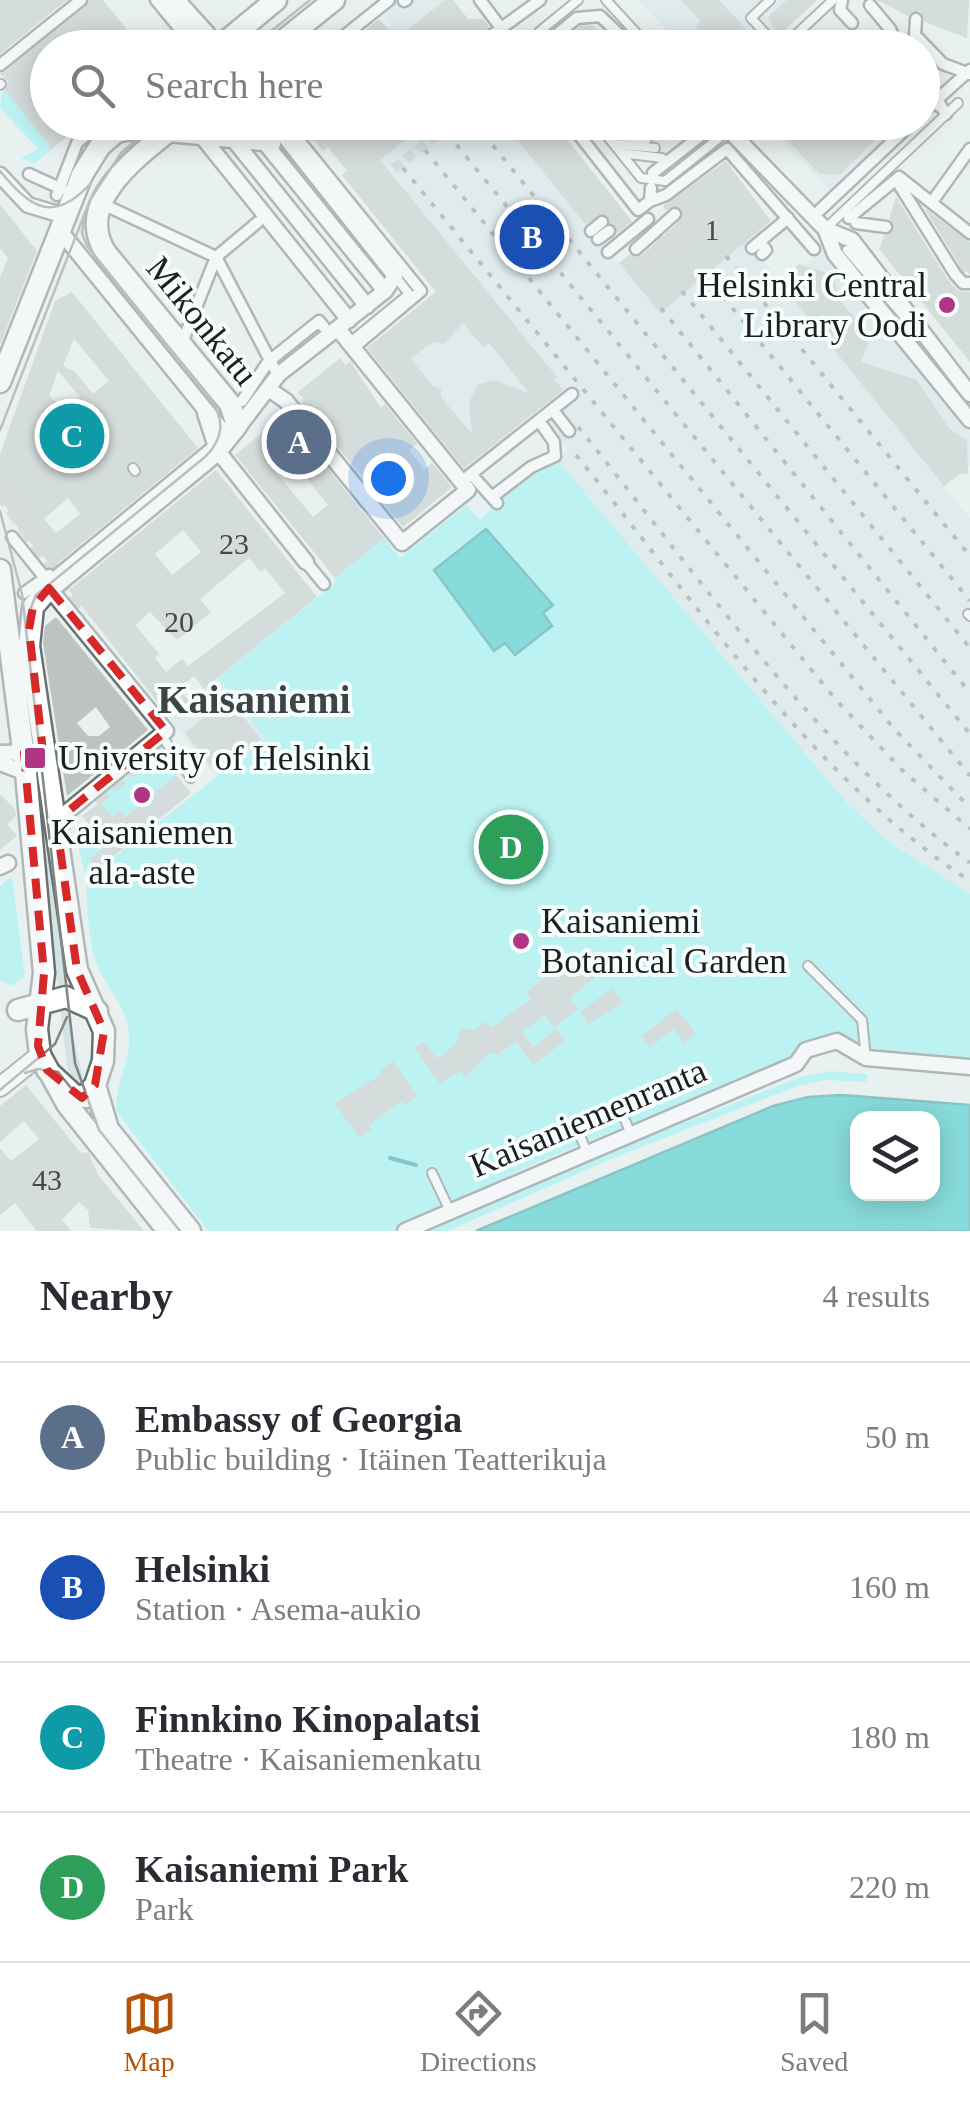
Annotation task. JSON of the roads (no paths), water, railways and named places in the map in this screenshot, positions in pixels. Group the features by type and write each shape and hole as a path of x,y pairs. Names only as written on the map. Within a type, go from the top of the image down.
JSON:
{"main road":[{"path":"225,30 276,0"},
{"path":"296,30 334,0"},
{"path":"0,382 100,140"},
{"path":"105,211 124,168 158,140"},
{"name":"Mikonkatu","path":"105,211 99,242 230,404 236,419 234,433"},
{"path":"168,1231 88,1131 44,1062 37,1030 44,973 31,759 29,630 40,585 234,433"},
{"path":"0,570 31,759 60,828 77,970 97,1011 105,1041 95,1085 108,1129 190,1231"},
{"path":"9,1006 66,997 97,1011"},
{"path":"9,1006 37,1030"},
{"path":"44,1062 80,1098 95,1085"}],"street":[{"path":"43,30 80,0"},
{"path":"156,0 175,30"},
{"path":"167,0 192,30"},
{"path":"180,0 196,30"},
{"path":"351,30 389,0"},
{"path":"480,0 504,30"},
{"path":"498,30 540,0"},
{"path":"870,4 890,30"},
{"path":"837,10 852,22"},
{"path":"566,30 584,18 600,16 615,30"},
{"path":"915,30 916,19"},
{"path":"215,30 222,23"},
{"path":"0,65 30,41"},
{"path":"940,61 969,72"},
{"path":"940,98 969,72"},
{"path":"30,174 61,192 77,143 83,140"},
{"path":"204,140 337,326 471,483 494,500 531,467 555,456 554,442 539,421"},
{"path":"235,140 367,306"},
{"path":"242,140 301,145"},
{"path":"234,433 279,374 385,291 391,258 351,200 295,140"},
{"path":"297,140 420,291 354,343"},
{"path":"580,140 638,201 657,230"},
{"path":"653,173 695,140"},
{"path":"738,140 824,230 835,254 970,420"},
{"path":"820,210 893,140"},
{"path":"265,143 385,291"},
{"path":"638,201 666,195 724,149 768,198 782,220 801,227 814,249"},
{"path":"932,202 970,150"},
{"name":"Mikonkatu","path":"0,175 28,205 63,224 203,407 225,432 234,433"},
{"path":"886,227 852,221 899,178 970,236"},
{"path":"970,236 900,186 955,274 962,283 970,283"},
{"path":"105,211 216,257 271,365"},
{"path":"636,249 675,214"},
{"path":"608,252 648,219"},
{"path":"758,248 782,220"},
{"path":"184,338 216,257 258,222"},
{"path":"594,235 606,226"},
{"path":"824,230 852,240 970,394"},
{"path":"242,401 271,365 319,321 337,326"},
{"path":"270,390 286,402 402,544 539,421 559,414 572,394"},
{"name":"Mikonkatu","path":"203,407 217,450 324,584"},
{"path":"559,414 570,431"},
{"path":"471,483 494,478"},
{"path":"12,537 30,550 40,585 163,733 78,803 60,828"},
{"path":"0,753 31,759"},
{"path":"0,763 31,759"},
{"path":"60,828 95,800"},
{"name":"Kaisaniemenranta","path":"405,1231 586,1150 796,1064 806,1050 837,1041 866,1058"},
{"path":"866,1058 970,1066"},
{"path":"0,1087 44,1062"}],"lane":[{"path":"541,30 578,0"},
{"path":"606,0 634,30"},
{"path":"764,30 751,18 770,0"},
{"path":"806,30 837,10"},
{"path":"940,105 958,104"},
{"path":"610,140 641,178 665,180 709,140"},
{"path":"824,230 902,140"},
{"path":"614,144 655,148"},
{"path":"621,153 662,158"},
{"path":"847,250 907,326 932,344"},
{"path":"354,343 409,294 391,258"},
{"path":"907,326 919,358"},
{"path":"163,733 191,778"},
{"path":"808,966 862,1020 866,1058"},
{"path":"623,1115 630,1132"},
{"path":"579,1133 586,1150"},
{"path":"432,1173 449,1210"}],"waterway":[{"path":"390,1158 416,1165"}],"tunnel":[{"path":"394,169 430,140"},
{"path":"648,263 715,213"},
{"path":"675,214 693,231"},
{"path":"656,241 662,236"},
{"path":"955,274 970,261"},
{"path":"0,492 44,555 80,618"},
{"path":"95,800 149,755 157,738"}],"tram line":[{"path":"272,30 310,0"},
{"path":"0,430 90,200 121,153 136,140"},
{"path":"0,171 22,194 42,206 65,204 91,183"},
{"path":"26,620 36,595 205,457 216,444 220,430 212,401 87,246 82,233 85,212"},
{"path":"0,511 22,594 75,1063 99,1130 180,1231"},
{"path":"0,1090 55,1044 67,1017"},
{"path":"25,1073 38,1069 58,1072 80,1099"}],"railway":[{"path":"453,140 970,776"},
{"path":"489,140 970,734"},
{"path":"425,150 895,730 970,808"},
{"path":"403,168 836,700 904,772 970,829"},
{"path":"726,256 970,556"},
{"path":"704,273 970,601"},
{"path":"682,291 970,648"},
{"path":"661,308 970,693"},
{"path":"578,427 714,600 811,715 915,819 970,863"},
{"path":"576,455 758,684 808,740 913,840 970,881"}],"place":[{"name":"Helsinki","path":"532,237"},
{"name":"Helsinki Central Library Oodi","path":"947,305"},
{"name":"Finnkino Kinopalatsi","path":"72,436"},
{"name":"Embassy of Georgia","path":"299,442"},
{"name":"University of Helsinki","path":"35,758"},
{"name":"Kaisaniemen ala-aste","path":"142,795"},
{"name":"Kaisaniemi Park","path":"511,847"},
{"name":"Kaisaniemi Botanical Garden","path":"521,941"}],"district":[{"name":"Kaisaniemi","path":"254,699"}]}
